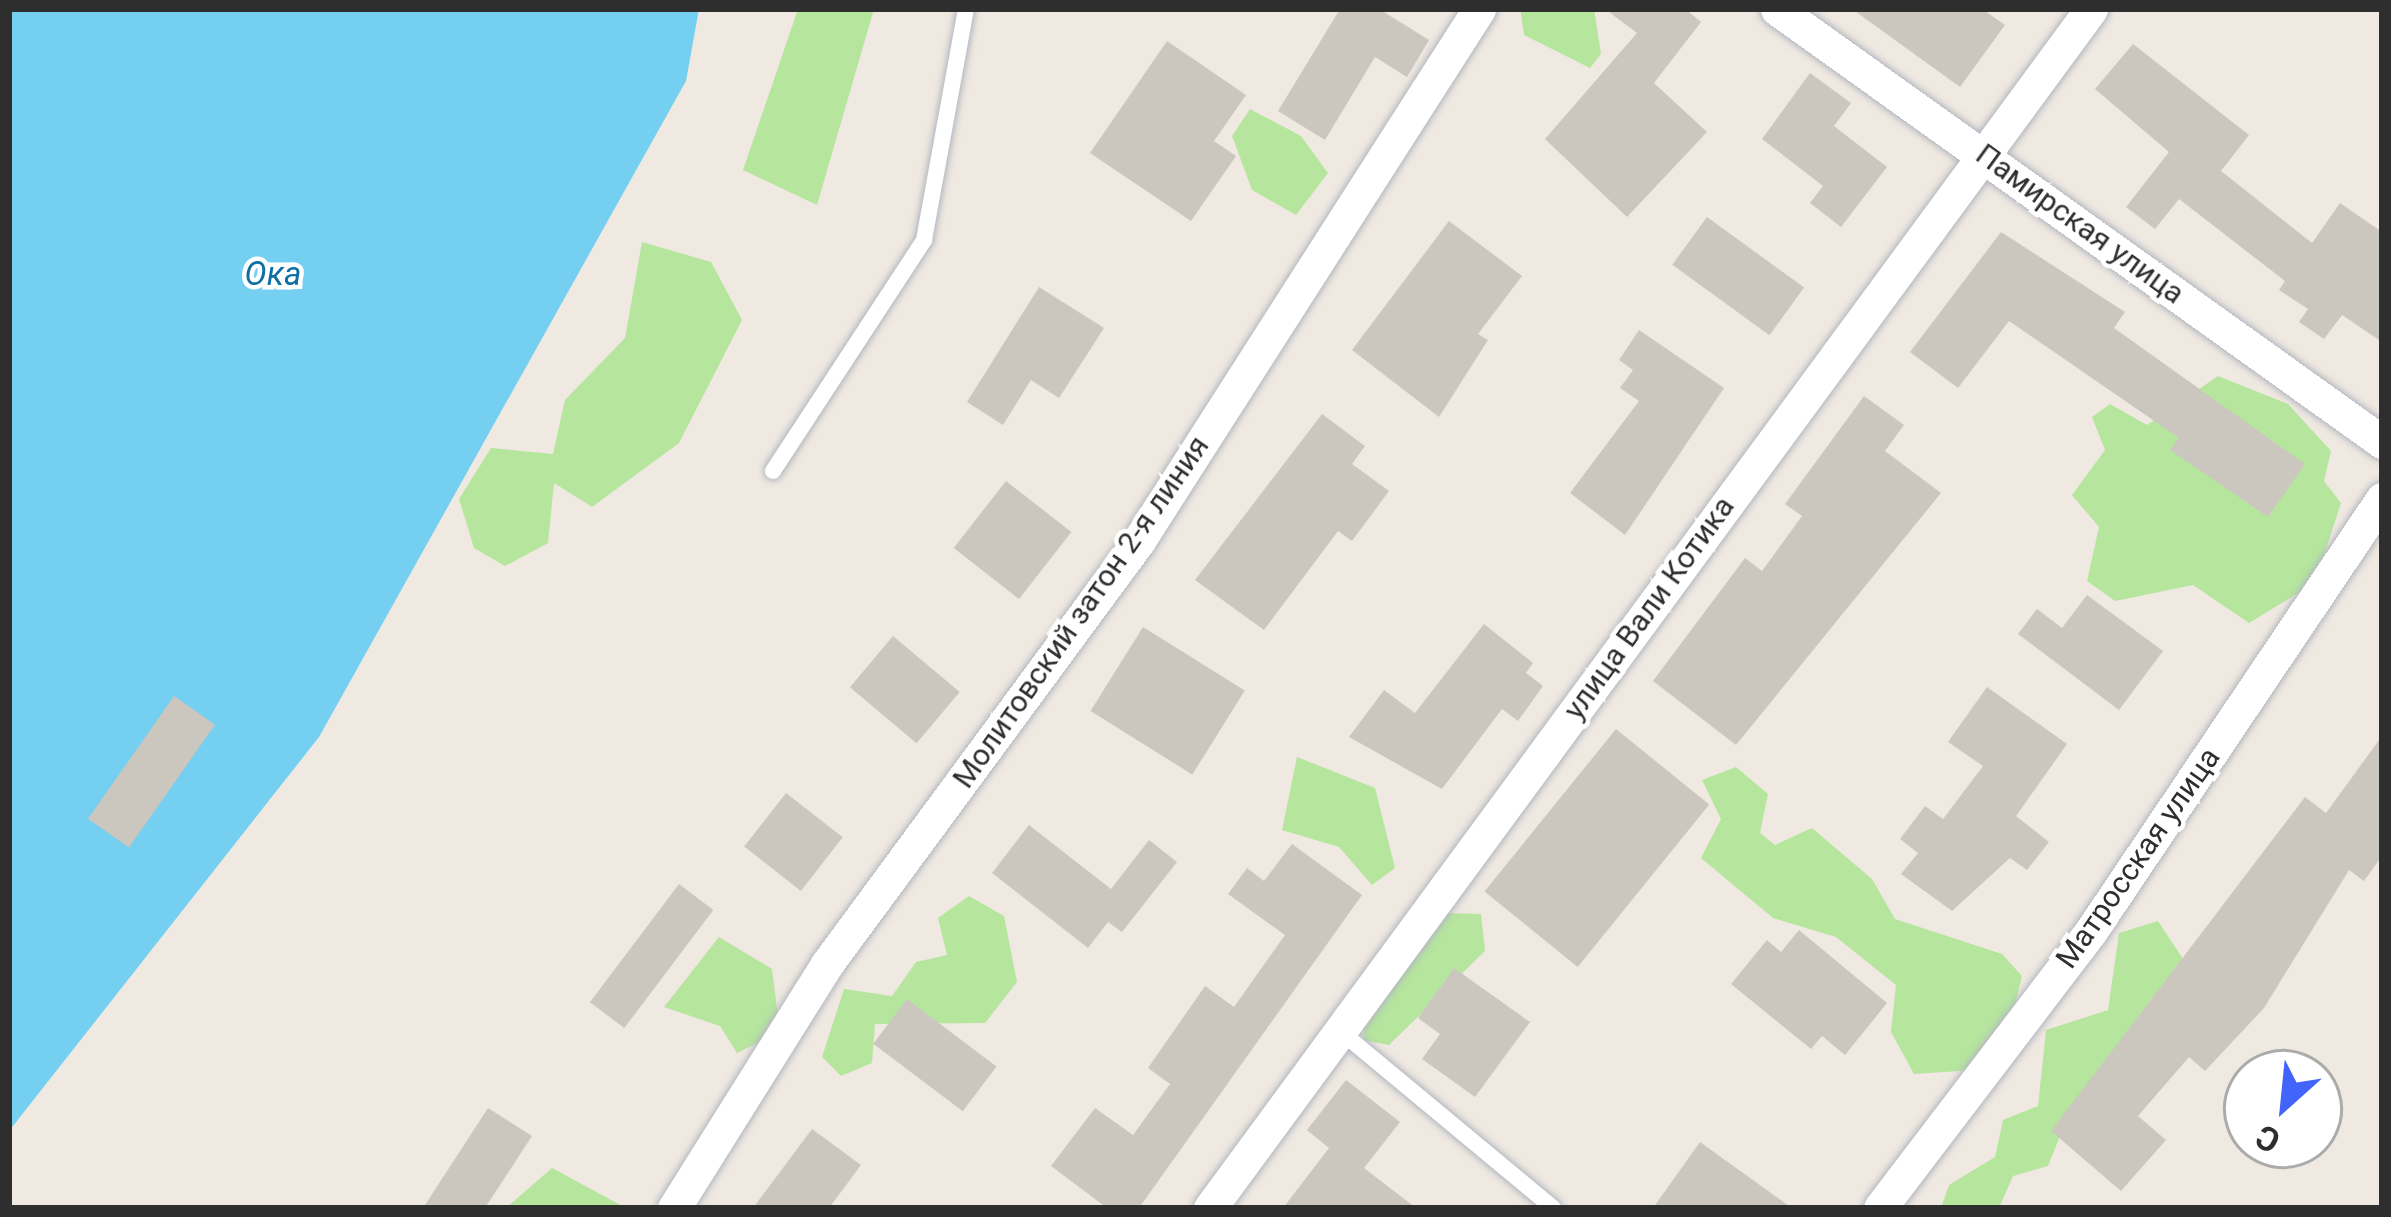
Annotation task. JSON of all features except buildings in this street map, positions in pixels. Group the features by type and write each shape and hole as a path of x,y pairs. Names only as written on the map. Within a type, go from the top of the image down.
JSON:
{"street":[{"name":"Молитовский затон 2-я линия","path":"674,1208 827,964 1138,542 1479,9"},
{"name":"Памирская улица","path":"1777,9 2382,442"},
{"name":"улица Вали Котика","path":"1210,1208 2091,9"},
{"name":"Матросская улица","path":"1880,1208 2091,931 2382,499"}],"lane":[{"path":"773,470 924,240 966,9"},
{"path":"1340,1030 1553,1208"}],"green space":[{"path":"798,9 874,9 817,205 743,170"},
{"path":"1520,9 1594,9 1601,54 1590,68 1524,35"},
{"path":"1250,109 1301,136 1328,173 1296,215 1252,190 1232,136"},
{"path":"642,242 711,262 742,320 679,443 592,507 554,483 548,543 505,566 474,548 459,499 491,448 553,454 565,400 625,338"},
{"path":"2218,376 2288,404 2331,451 2324,481 2341,503 2315,583 2249,623 2193,585 2115,601 2087,581 2099,527 2072,495 2105,450 2092,417 2110,404 2147,425"},
{"path":"1297,757 1375,788 1395,868 1372,885 1339,847 1282,830"},
{"path":"1736,767 1768,794 1760,833 1775,845 1812,828 1872,879 1895,919 2002,954 2022,976 2010,1026 1975,1070 1914,1074 1891,1032 1896,985 1836,937 1773,918 1701,858 1721,819 1702,780"},
{"path":"969,896 1004,916 1017,982 985,1023 875,1024 872,1063 841,1076 822,1057 844,989 892,996 916,962 947,955 938,918"},
{"path":"1442,913 1481,914 1485,951 1389,1045 1364,1040 1364,1005"},
{"path":"2158,921 2187,965 2064,1126 2048,1166 2013,1176 1999,1208 1941,1208 1949,1185 1995,1157 2003,1120 2038,1106 2046,1030 2108,1010 2119,933"},
{"path":"719,937 772,969 780,1032 737,1053 720,1026 664,1007"},
{"path":"552,1168 626,1208 506,1208"}],"water":[{"name":"Ока","path":"9,9 699,9 686,81 319,737 9,1131"}]}
